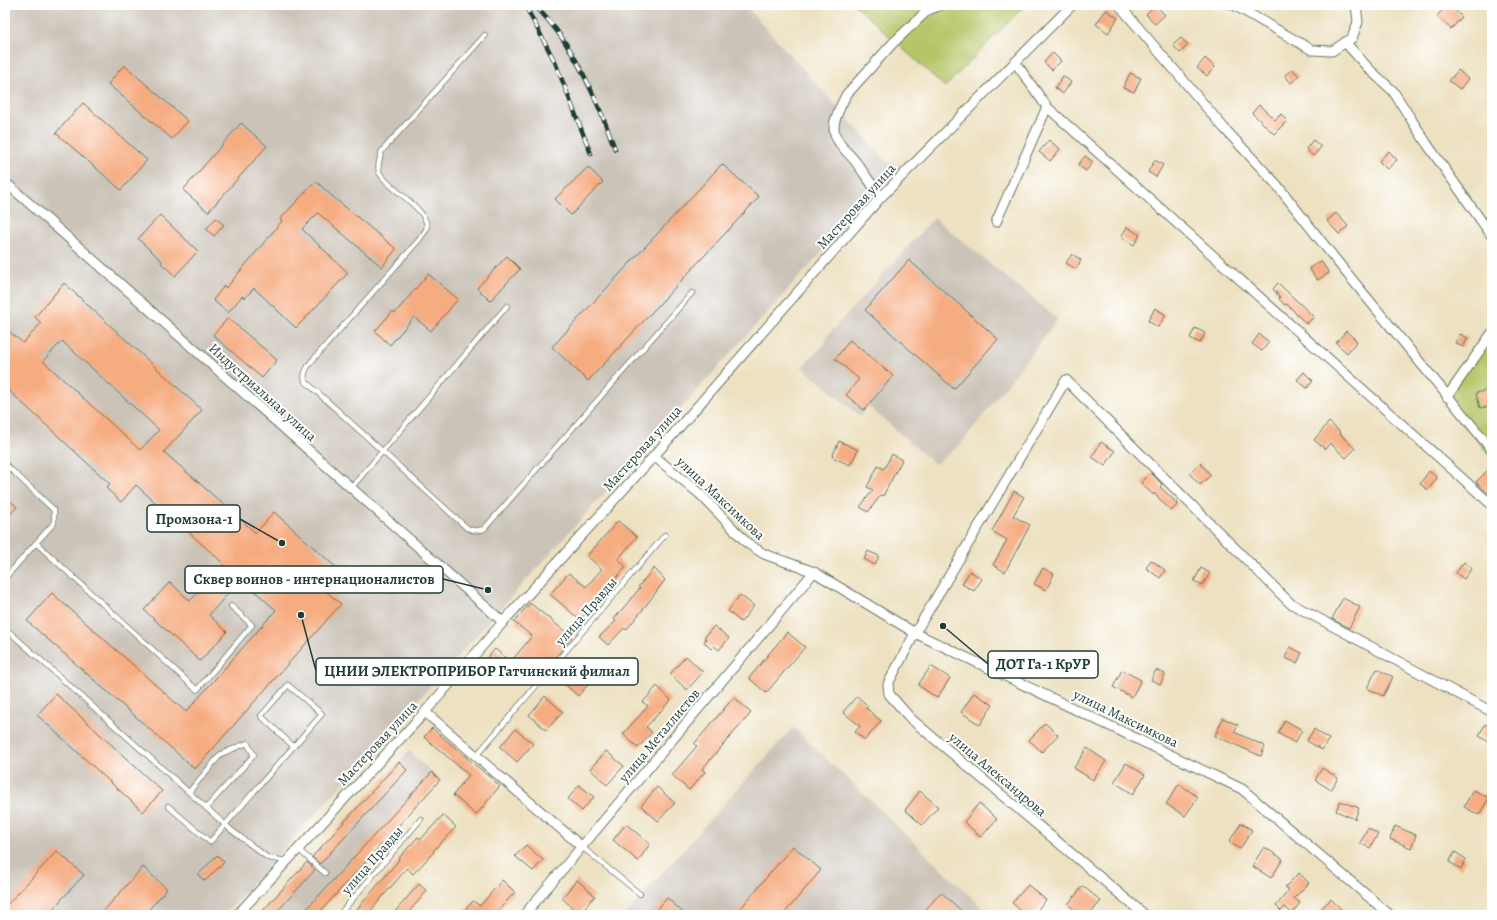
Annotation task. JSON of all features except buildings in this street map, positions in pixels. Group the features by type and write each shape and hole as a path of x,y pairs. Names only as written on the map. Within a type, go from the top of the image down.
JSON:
{"street":[{"path":"881,197 838,141 834,128 846,95 925,7 942,5"},
{"name":"Мастеровая улица","path":"237,915 425,712 503,622 654,456 881,197 1072,5"},
{"path":"1119,5 1224,128 1277,185 1447,397 1492,450"},
{"path":"1234,5 1312,50 1332,51 1352,38 1358,22 1356,5"},
{"path":"1345,42 1393,91 1427,144 1492,236"},
{"path":"1015,62 1047,107 1492,505"},
{"path":"996,222 1047,107"},
{"name":"Индустриальная улица","path":"5,182 503,622"},
{"path":"1447,397 1492,333"},
{"name":"улица Александрова","path":"1145,915 911,719 889,694 888,684 915,633 1066,380 1290,603 1492,712"},
{"name":"улица Максимкова","path":"654,456 701,495 747,543 764,554 814,572 915,633 1242,789 1390,915"},
{"name":"улица Металлистов","path":"524,915 814,572"},
{"path":"425,712 582,847"}],"lane":[{"path":"485,35 382,151 378,162 379,171 384,179 420,212 426,222 426,230 419,240 310,362 304,376 305,381 467,528 476,531 484,529 692,293"},
{"path":"351,488 507,306"},
{"path":"5,464 54,510 54,523 5,578"},
{"name":"улица Правды","path":"476,756 665,535"},
{"path":"36,543 197,690 252,626 231,606"},
{"path":"5,628 225,825 268,858 287,861"},
{"path":"168,806 210,842 322,714 288,685 261,716 293,746"},
{"path":"189,792 221,754 247,743 254,755 206,808"},
{"name":"улица Правды","path":"339,915 421,819"},
{"path":"582,847 640,894"},
{"path":"298,849 325,873"}],"shaded area":[{"path":"5,5 745,5 895,171 224,915 5,915"},
{"path":"934,218 1058,319 961,444 935,464 868,406 860,416 802,367 825,343 828,335"},
{"path":"793,727 990,915 625,915"},
{"path":"409,751 440,780 317,915 259,915"}],"green space":[{"path":"855,5 1025,5 945,87"},
{"path":"1492,327 1492,458 1442,399"}],"railway":[{"path":"525,5 555,62 591,154"},
{"path":"535,5 557,31 575,58 597,103 615,149"}],"place":[{"name":"Промзона-1","path":"282,543"},
{"name":"Сквер воинов - интернационалистов","path":"488,590"},
{"name":"ЦНИИ ЭЛЕКТРОПРИБОР Гатчинский филиал","path":"301,615"},
{"name":"ДОТ Га-1 КрУР","path":"943,626"}]}
